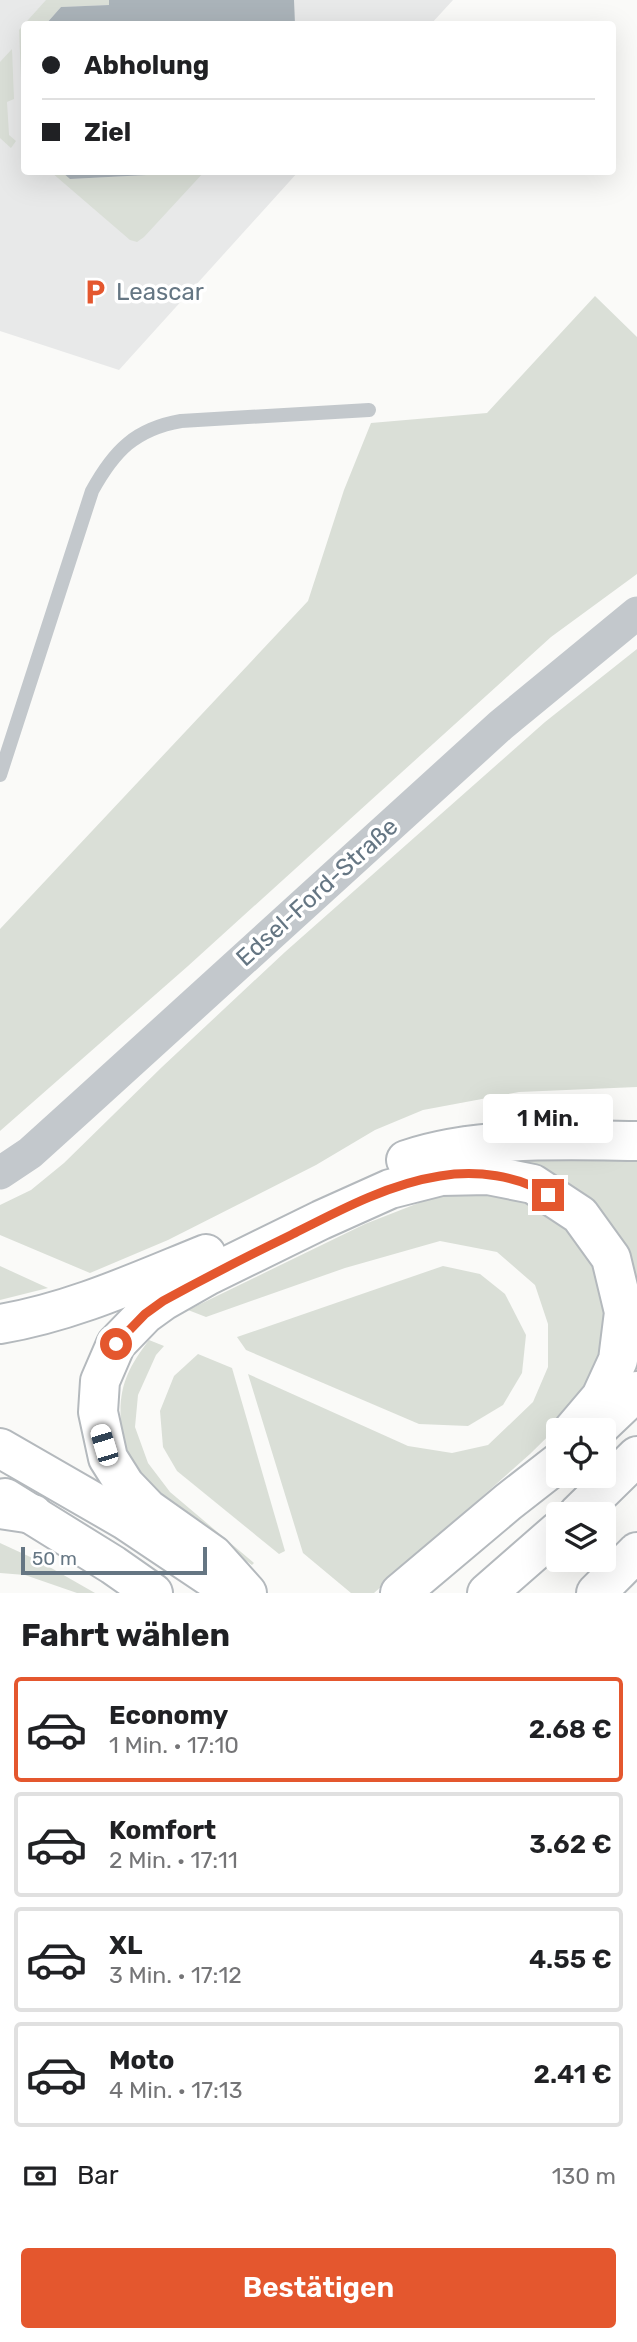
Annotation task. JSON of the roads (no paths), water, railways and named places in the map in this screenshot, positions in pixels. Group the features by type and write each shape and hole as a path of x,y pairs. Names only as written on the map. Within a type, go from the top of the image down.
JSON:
{"highway":[{"path":"0,1324 75,1306 206,1254 330,1192 410,1158 482,1143 637,1141"},
{"path":"247,1593 213,1555 148,1509 125,1485 108,1458 98,1412 100,1381 116,1344 163,1301 309,1226 390,1189 441,1176 488,1175 533,1184 580,1215 611,1258 624,1312 618,1360 601,1397 583,1418"},
{"path":"609,1418 637,1391"},
{"path":"0,1448 125,1520 234,1593"},
{"path":"590,1502 637,1456"},
{"path":"508,1502 546,1460"},
{"path":"400,1593 546,1472"},
{"path":"0,1495 16,1511 153,1593"},
{"path":"487,1593 546,1541"},
{"path":"596,1593 637,1552"}],"street":[{"name":"Edsel-Ford-Straße","path":"0,1173 30,1153 82,1107 500,725 637,613"}],"lane":[{"path":"0,775 92,491 107,464 122,447 162,424 181,421 369,410"}],"place":[{"name":"Leascar","path":"95,292"}]}
